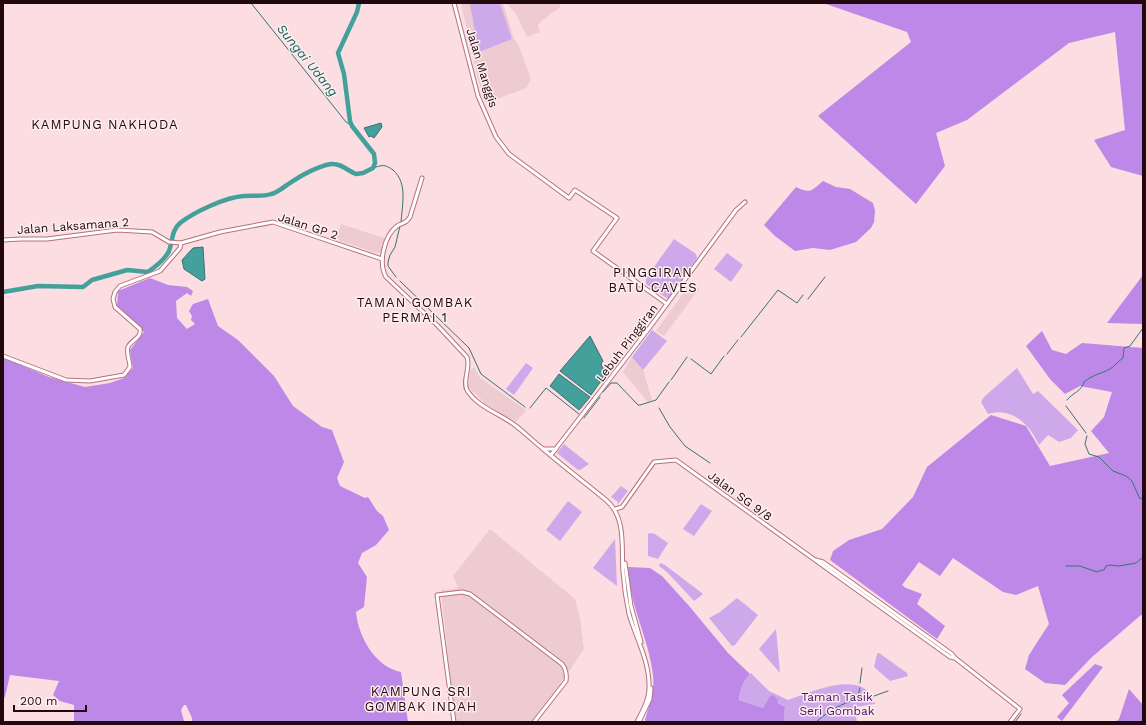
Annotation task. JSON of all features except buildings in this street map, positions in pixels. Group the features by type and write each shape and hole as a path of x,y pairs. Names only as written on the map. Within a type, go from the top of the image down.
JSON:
{"street":[{"name":"Jalan Manggis","path":"454,3 478,96 496,137 509,154 569,198 575,190 617,218 593,251 667,304"},
{"path":"422,178 413,212 407,222 399,226 389,238 382,260 386,277 432,320 467,357 469,363 466,384 468,391 486,408 515,425 608,501 614,509 622,534 631,606 650,677 650,699 638,722"},
{"name":"Lebuh Pinggiran","path":"551,455 667,304 736,210 745,202"},
{"name":"Jalan GP 2","path":"176,243 220,232 273,222 382,260"},
{"name":"Jalan Laksamana 2","path":"3,240 21,238 47,239 117,230 152,232 166,240 176,243"},
{"path":"3,356 66,380 90,381 124,375 130,367 127,350 128,347 141,333 140,329 115,307 113,299 114,295 120,286 160,271 180,248 181,242"},
{"path":"542,448 551,450 556,448 558,460"},
{"name":"Jalan SG 9/8","path":"614,509 622,506 654,462 676,460 815,560 820,562 950,657 955,658 1020,709 1010,722"},
{"path":"454,722 438,595 462,592 470,594 564,667 566,681 534,722"}],"shaded area":[{"path":"461,3 503,3 514,39 518,44 531,79 526,88 486,103 477,76"},
{"path":"506,3 561,3 559,8 541,21 538,26 540,32 527,37 516,14"},
{"path":"823,3 1143,3 1143,176 1111,167 1094,140 1125,130 1115,32 1069,43 967,120 936,133 945,166 916,204 818,116 911,42 907,32"},
{"path":"823,181 836,187 850,189 873,203 875,211 874,222 871,228 856,242 830,250 813,248 795,251 775,236 764,225 796,187 808,191"},
{"path":"341,224 387,239 382,253 376,253 340,241 337,236"},
{"path":"1143,275 1143,324 1107,323"},
{"path":"150,278 168,285 187,287 193,291 191,296 187,293 176,301 177,318 187,329 195,324 191,320 192,316 189,311 193,304 208,299 218,326 238,340 274,376 293,406 322,427 332,430 344,462 337,478 340,486 365,498 368,497 377,511 383,516 389,530 376,545 362,553 358,563 367,577 364,607 356,612 357,621 364,640 376,657 383,664 401,672 408,722 192,722 192,718 186,705 184,705 181,710 183,722 74,722 74,705 60,701 53,695 59,681 10,675 5,697 3,699 3,359 49,377 85,387 110,383 124,378 133,368 130,350 144,332 117,306 118,291"},
{"path":"691,283 699,289 664,336 656,331"},
{"path":"1042,331 1052,350 1066,354 1082,343 1143,348 1143,616 1141,615 1092,657 1065,685 1045,683 1025,669 1029,655 1049,624 1038,586 1016,595 1003,592 953,558 940,576 919,562 902,585 922,594 917,604 945,626 937,639 830,560 833,551 849,540 882,529 913,497 927,467 991,415 1026,426 1050,466 1109,453 1091,431 1104,417 1112,392 1080,386 1065,394 1050,379 1026,346"},
{"path":"632,357 643,370 652,400 648,402 623,372"},
{"path":"474,367 480,378 526,410 516,422 486,404 468,387 470,370"},
{"path":"490,529 575,599 580,618 584,649 563,680 531,722 455,722 441,590 454,589 458,587 453,576"},
{"path":"628,567 650,568 662,576 728,653 750,674 742,686 739,700 763,708 769,697 773,695 777,699 778,703 785,707 785,722 647,722 645,720 652,693 653,675 648,648 635,608 629,581"},
{"path":"1095,664 1103,667 1062,721 1057,717 1069,703 1062,695"},
{"path":"1129,689 1143,705 1143,722 1115,722 1119,719"}],"green space":[{"path":"476,3 500,3 512,39 479,52 470,5"},
{"path":"674,239 696,254 697,258 668,299 646,284 646,278"},
{"path":"727,253 743,265 731,282 714,269"},
{"path":"652,330 667,341 643,370 632,357"},
{"path":"526,363 533,368 514,395 506,389"},
{"path":"1017,368 1033,394 1038,391 1078,430 1071,438 1059,442 1048,435 1039,445 1031,431 1019,419 1005,413 997,412 988,414 981,402 984,397"},
{"path":"564,444 589,464 578,470 557,453"},
{"path":"621,486 628,491 618,504 617,501 611,497"},
{"path":"568,501 582,512 560,541 546,530"},
{"path":"701,504 712,511 694,536 683,529"},
{"path":"648,534 655,534 668,543 658,559 648,556"},
{"path":"615,539 617,586 593,568"},
{"path":"660,563 665,565 703,594 694,601 668,573 659,566"},
{"path":"737,598 758,615 735,645 732,646 709,618 720,612"},
{"path":"776,629 780,673 759,649"},
{"path":"879,653 907,673 908,676 890,681 874,667 877,654"},
{"name":"Taman Tasik Seri Gombak","path":"751,673 769,691 788,700 823,688 849,684 861,687 869,693 875,704 854,707 857,722 785,722 785,707 769,697 763,708 739,700 742,685"}],"water":[{"path":"381,123 382,127 374,138 371,136 369,137 364,128"},
{"path":"203,247 205,279 202,281 184,269 182,260 193,248"},
{"path":"590,336 603,361 601,364 606,374 591,395 560,371"},
{"path":"559,374 590,397 579,410 550,386"}],"waterway":[{"name":"Sungai Udang","path":"251,3 346,122 352,126"},
{"path":"3,292 38,286 83,287 92,280 127,270 148,272 160,263 169,251 177,226 193,214 210,206 237,197 265,195 277,192 308,172 331,164 341,166 356,174 363,173 373,168 375,163 374,154 352,126 350,121 344,74 338,53 357,12 359,3"},
{"path":"373,168 386,166 398,175 401,181 403,195 401,223"},
{"path":"396,277 388,266 388,262 395,247 400,226"},
{"path":"808,299 825,277"},
{"path":"400,281 469,348 481,374 525,407"},
{"path":"741,337 778,290 797,303 803,295"},
{"path":"1067,400 1081,388 1084,382 1091,377 1110,369 1123,358 1124,348 1130,346 1143,328"},
{"path":"727,354 738,340"},
{"path":"691,359 711,374 724,356"},
{"path":"671,380 687,357"},
{"path":"603,392 611,383 617,383 638,405 640,405 656,400 669,382"},
{"path":"530,408 546,388 579,414"},
{"path":"584,418 600,397"},
{"path":"1066,406 1086,433"},
{"path":"659,408 670,427 685,446 710,463"},
{"path":"1087,436 1085,444 1089,454 1099,457 1113,471 1126,476 1132,481 1140,499 1143,497"},
{"path":"1066,566 1080,566 1097,572 1104,570 1106,566 1109,565 1119,566 1136,563 1143,557"},
{"path":"860,683 862,668"},
{"path":"856,698 860,688"},
{"path":"874,696 888,691"},
{"path":"816,722 840,705 868,697"},
{"path":"1015,722 1021,714"}],"district":[{"name":"KAMPUNG NAKHODA","path":"105,124"},
{"name":"PINGGIRAN BATU CAVES","path":"653,280"},
{"name":"TAMAN GOMBAK PERMAI 1","path":"415,310"},
{"name":"KAMPUNG SRI GOMBAK INDAH","path":"421,698"}]}
